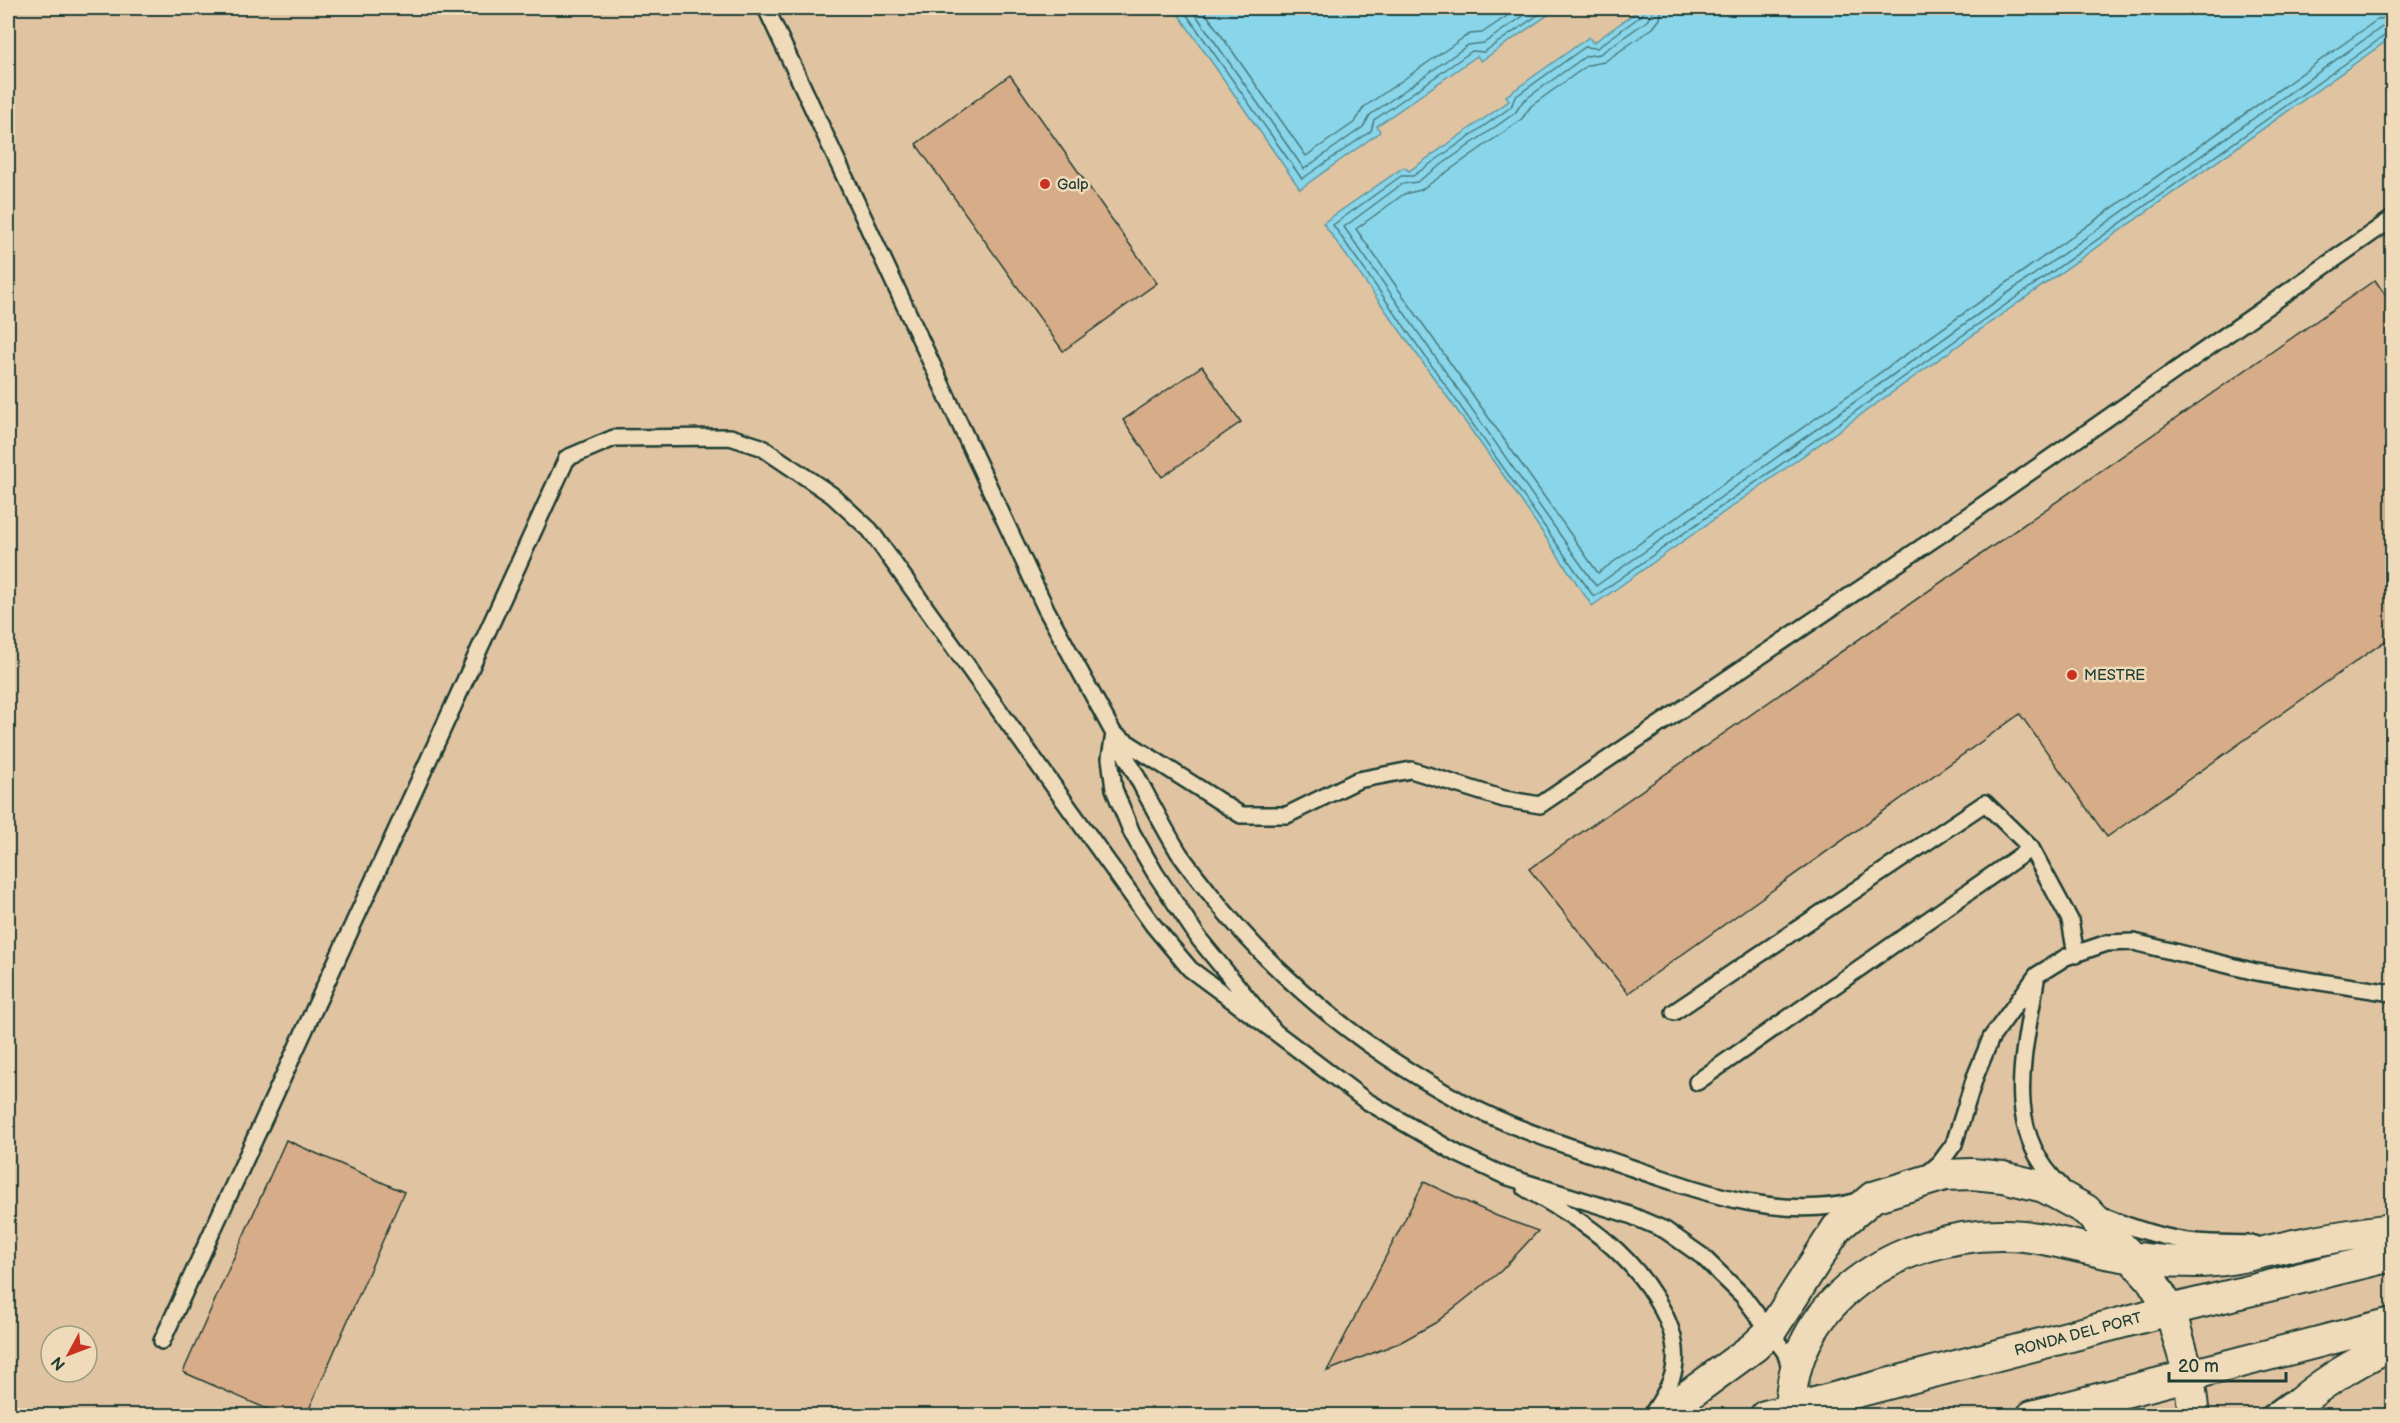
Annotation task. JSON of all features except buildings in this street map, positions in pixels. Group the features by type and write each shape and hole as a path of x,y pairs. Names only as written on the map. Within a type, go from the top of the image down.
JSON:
{"street":[{"path":"1660,1416 1754,1347 1771,1331 1837,1228 1873,1197 1945,1175 1972,1174 2003,1177 2044,1187 2086,1210 2133,1258 2151,1280 2170,1310 2189,1375 2194,1416"},
{"path":"1782,1413 1803,1347 1823,1312 1842,1293 1883,1265 1930,1246 1982,1235 2034,1236 2133,1258 2197,1262 2235,1260 2299,1244 2392,1229"},
{"name":"RONDA DEL PORT","path":"1782,1413 2170,1310 2392,1256"},
{"path":"2032,1416 2392,1323"},
{"path":"2285,1416 2300,1401 2338,1373 2392,1344"}],"lane":[{"path":"766,8 1046,609 1180,855 1227,916 1271,963 1366,1043 1464,1103 1547,1139 1701,1192 1756,1204 1801,1209 1838,1207 1873,1197"},
{"path":"1114,734 1241,815 1287,815 1358,780 1411,770 1503,799 1540,805 1940,535 2392,219"},
{"path":"162,1341 567,458 614,438 730,437 761,447 832,495 870,530 1153,925 1190,969 1365,1100 1458,1154 1505,1176 1573,1216 1625,1258 1656,1297 1674,1344 1674,1369 1666,1389 1650,1416"},
{"path":"1114,734 1110,758 1114,789 1132,832 1155,873 1200,940 1275,1032"},
{"path":"1674,1012 1985,802 2031,849 2070,920 2076,955"},
{"path":"1697,1082 2031,849"},
{"path":"1917,1182 1940,1163 1954,1144 1975,1077 1991,1038 2037,975 2066,957 2107,943 2134,942 2256,972 2392,993"},
{"path":"2037,975 2021,1070 2020,1100 2038,1160 2052,1178 2086,1210 2139,1230 2187,1241 2299,1244"},
{"path":"1505,1176 1630,1215 1665,1230 1702,1256 1743,1296 1785,1352 1793,1376"},
{"path":"2266,1416 2292,1397 2338,1373"}],"shaded area":[{"path":"8,8 1174,8 1300,189 1380,131 1377,126 1477,55 1482,61 1558,8 1642,8 1593,43 1588,37 1506,96 1509,101 1408,172 1404,167 1511,486 1592,606 2392,37 2392,1415 8,1415"}],"water":[{"path":"1174,8 1558,8 1481,61 1477,56 1377,126 1380,132 1300,189"},
{"path":"1642,8 2392,8 2392,37 1592,606 1511,486 1323,223 1404,167 1409,171 1509,101 1506,96 1589,37 1593,43"}],"place":[{"name":"Galp","path":"1045,184"},
{"name":"MESTRE","path":"2072,675"}]}
